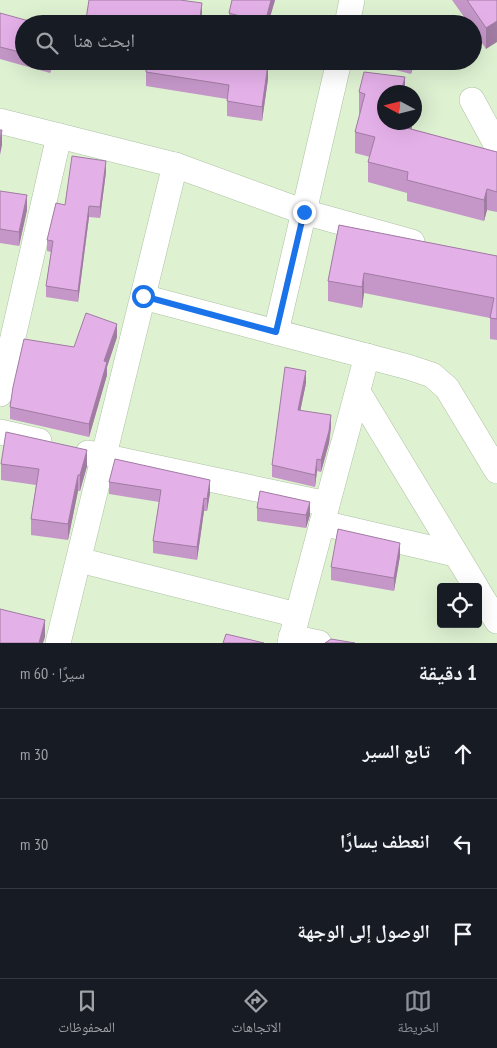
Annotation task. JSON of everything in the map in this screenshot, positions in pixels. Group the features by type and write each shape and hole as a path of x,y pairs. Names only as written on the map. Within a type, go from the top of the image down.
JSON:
{"street":[{"path":"349,15 352,0"},
{"path":"276,332 337,70"},
{"path":"472,100 497,146"},
{"path":"0,121 175,165 304,212 435,248"},
{"path":"0,394 59,136"},
{"path":"58,643 175,165"},
{"path":"143,296 432,375 447,388 496,467"},
{"path":"293,631 367,356"},
{"path":"358,392 454,554 473,583"},
{"path":"0,432 104,456 325,514 454,554"},
{"path":"79,560 293,631 319,643"},
{"path":"482,597 497,621"}],"building":[{"path":"89,0 180,0 202,3 200,15 87,15"},
{"path":"232,0 271,0 267,15 236,15 229,13"},
{"path":"467,0 497,0 497,21 486,28 482,22 482,15 477,15"},
{"path":"0,13 15,17 15,51 0,47"},
{"path":"146,70 267,70 262,107 227,101 229,85 146,72"},
{"path":"364,72 405,77 403,85 377,85 377,130 414,130 497,152 497,192 487,189 484,200 407,180 408,172 368,162 375,137 355,132 365,94 359,92"},
{"path":"72,156 106,161 100,207 89,206 78,291 46,286 53,241 47,240 56,203 65,205"},
{"path":"0,191 27,195 19,232 0,229"},
{"path":"339,225 497,256 497,319 490,318 494,298 364,273 362,287 328,281"},
{"path":"86,313 117,324 104,361 107,362 89,424 10,407 24,339 74,347"},
{"path":"285,367 306,371 298,410 331,415 329,431 321,460 317,459 315,475 272,465"},
{"path":"6,432 87,450 80,475 78,475 68,524 31,519 39,469 1,464"},
{"path":"115,459 210,480 207,499 204,498 197,547 153,541 161,490 109,482"},
{"path":"260,491 310,502 306,515 257,508"},
{"path":"338,529 400,543 394,578 331,567"},
{"path":"0,609 45,620 39,643 0,643"},
{"path":"226,634 264,643 223,643"},
{"path":"331,639 355,643 325,643"}],"route":[{"path":"143,296 276,332 304,212"}]}
